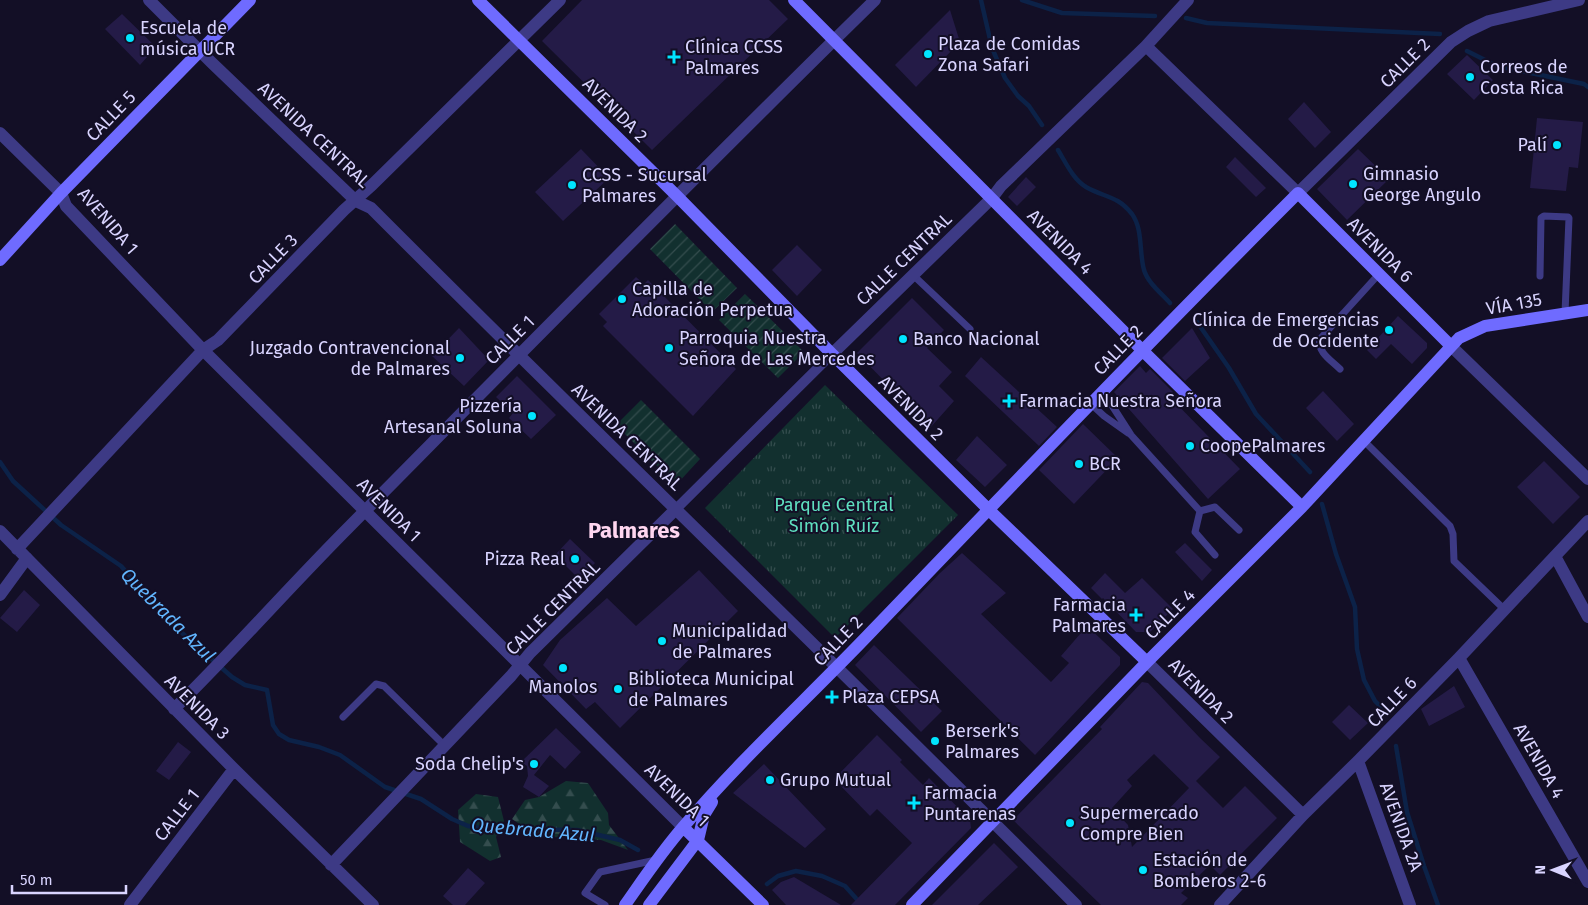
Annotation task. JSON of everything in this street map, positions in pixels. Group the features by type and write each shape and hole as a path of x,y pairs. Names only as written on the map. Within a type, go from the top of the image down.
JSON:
{"main road":[{"name":"CALLE 5","path":"0,260 61,193 250,0"},
{"name":"AVENIDA 2","path":"478,0 677,196 988,509 1147,662"},
{"name":"AVENIDA 4","path":"794,0 1142,350 1302,507"},
{"name":"AVENIDA 6","path":"1298,193 1451,346"},
{"name":"CALLE 2","path":"625,905 656,860 683,826 722,784 1142,350 1298,193"},
{"name":"VÍA 135","path":"1451,346 1460,338 1485,326 1588,310"},
{"name":"CALLE 4","path":"912,905 1147,662 1365,442 1451,346"},
{"name":"CALLE 2","path":"649,905 698,840 704,815 722,784"},
{"name":"AVENIDA 1","path":"683,826 763,905"}],"street":[{"name":"AVENIDA CENTRAL","path":"149,0 356,201 370,208 1076,905"},
{"name":"CALLE 3","path":"17,549 203,350 218,340 344,210 356,201 560,0"},
{"name":"CALLE 1","path":"174,709 518,356 875,0"},
{"name":"CALLE CENTRAL","path":"331,865 511,676 520,664 992,198 1001,186 1146,46 1188,0"},
{"name":"CALLE 2","path":"1298,193 1451,42 1489,21 1579,0"},
{"name":"AVENIDA 6","path":"1146,46 1298,193"},
{"name":"AVENIDA 1","path":"0,133 61,193 66,206 203,350 683,826"},
{"name":"AVENIDA 6","path":"1451,346 1588,479"},
{"name":"CALLE 6","path":"1220,905 1303,815 1459,658 1588,521"},
{"name":"AVENIDA 3","path":"0,530 174,709 373,905"},
{"path":"1555,556 1588,617"},
{"path":"0,594 27,558"},
{"name":"AVENIDA 4","path":"1459,658 1586,875"},
{"name":"AVENIDA 2","path":"1147,662 1303,815"},
{"name":"AVENIDA 2A","path":"1358,761 1410,905"},
{"name":"CALLE 1","path":"130,905 234,769"}],"lane":[{"path":"1540,276 1541,218 1544,216 1568,217 1565,313"},
{"path":"1340,369 1320,350 1320,339 1379,274"},
{"path":"913,275 970,329"},
{"path":"1100,394 1113,407 1131,435 1200,511"},
{"path":"1091,404 1104,416 1131,435"},
{"path":"1365,442 1450,526 1453,534 1454,561 1505,610"},
{"path":"1200,511 1215,507 1239,530"},
{"path":"1200,511 1195,532 1214,555"},
{"path":"343,717 376,684 379,684 384,686 444,745"},
{"path":"605,905 585,892 600,872 656,860"}],"green space":[{"path":"675,224 737,288 712,312 650,249"},
{"path":"745,294 804,352 778,378 719,320"},
{"name":"Parque Central Simón Ruíz","path":"825,385 958,515 835,638 705,508"},
{"path":"641,400 700,459 676,485 616,425"},
{"path":"566,781 588,783 608,813 609,825 628,850 601,840 537,836 512,819 525,800 539,797"},
{"path":"476,794 498,797 504,821 496,837 501,857 490,861 460,842 458,810"}],"building":[{"name":"Clínica CCSS Palmares","path":"582,0 769,0 788,19 652,150 542,41"},
{"name":"Plaza de Comidas Zona Safari","path":"950,10 960,42 916,87 895,65"},
{"name":"Escuela de música UCR","path":"122,14 156,47 140,65 105,29"},
{"name":"Correos de Costa Rica","path":"1467,55 1493,80 1474,100 1447,74"},
{"path":"1304,102 1331,132 1315,148 1288,119"},
{"name":"Palí","path":"1537,118 1583,122 1578,168 1569,167 1566,191 1530,188"},
{"name":"CCSS - Sucursal Palmares","path":"581,149 609,178 563,221 535,192"},
{"name":"Gimnasio George Angulo","path":"1358,149 1389,179 1347,220 1317,189"},
{"path":"1235,157 1266,188 1256,197 1226,167"},
{"path":"1026,177 1036,187 1017,206 1008,197"},
{"path":"797,245 822,270 797,296 772,270"},
{"name":"Parroquia Nuestra Señora de Las Mercedes","path":"636,277 644,284 648,280 736,369 693,416 603,326 607,322 599,314"},
{"path":"912,298 944,330 927,348 952,372 939,386 954,401 930,428 857,353"},
{"path":"1398,316 1427,343 1427,348 1412,364 1391,344 1376,359 1367,350"},
{"name":"Juzgado Contravencional de Palmares","path":"459,328 489,360 464,386 432,356"},
{"path":"1192,328 1210,358 1185,381 1162,358"},
{"name":"Farmacia Nuestra Señora","path":"981,357 1057,427 1039,446 965,376"},
{"name":"CoopePalmares","path":"1140,366 1146,373 1150,369 1173,392 1169,396 1240,469 1208,499 1114,392"},
{"name":"Pizzería Artesanal Soluna","path":"517,376 556,415 531,439 509,418 513,413 496,397"},
{"path":"1323,391 1354,424 1337,441 1306,408"},
{"name":"BCR","path":"1083,424 1118,458 1074,504 1039,470"},
{"path":"977,436 1007,465 985,487 956,460"},
{"path":"1544,461 1580,497 1553,524 1517,487"},
{"name":"Pizza Real","path":"570,539 595,563 579,579 555,555"},
{"path":"1185,543 1212,570 1202,581 1175,552"},
{"path":"962,553 1006,593 981,614 1051,682 1069,663 1061,656 1087,626 1120,657 1120,665 1035,755 897,618"},
{"name":"Municipalidad de Palmares","path":"699,570 738,611 620,728 595,702 586,709 543,665 560,640 607,598 636,626"},
{"path":"1105,573 1125,593 1142,578 1173,609 1150,632 1136,632 1091,588"},
{"path":"24,590 40,605 17,632 0,618"},
{"path":"874,645 942,711 921,732 855,665"},
{"path":"1142,682 1148,683 1220,757 1196,781 1223,808 1245,786 1277,818 1220,875 1210,865 1181,893 1188,898 1181,905 1101,905 1013,820 1102,729 1100,727","holes":["1154,754 1189,788 1132,847 1128,825 1112,808 1132,786 1127,780"]},
{"path":"1454,686 1465,707 1429,726 1421,709"},
{"path":"1349,705 1368,723 1350,740 1332,722"},
{"name":"Soda Chelip's","path":"556,728 581,752 565,769 550,755 534,775 549,786 539,797 523,787 528,776 527,766 521,762"},
{"path":"877,735 923,785 929,778 970,820 971,828 895,905 851,905 912,843 877,809 870,816 834,779"},
{"path":"178,742 191,752 169,780 156,771"},
{"path":"764,764 826,829 805,848 733,793"},
{"path":"994,843 1018,867 978,905 932,905"},
{"path":"468,868 485,883 465,905 453,905 443,896"},
{"path":"794,877 841,905 786,905 772,890 781,882"}],"waterway":[{"path":"981,0 992,48 1005,78 1018,96 1029,106 1042,125"},
{"path":"1022,0 1062,13 1155,16"},
{"path":"1186,18 1207,23 1440,34"},
{"path":"1467,51 1497,66 1584,84 1588,87"},
{"path":"1058,150 1081,184 1116,200 1132,214 1138,227 1142,263 1146,275 1170,303"},
{"path":"1197,322 1229,368 1256,414 1310,472"},
{"name":"Quebrada Azul","path":"0,462 13,481 61,525 121,566 173,625 232,677 245,685 267,690 273,725 279,734 289,740 319,747 340,755 385,787 421,799 452,819 468,826 488,829 577,830 620,840 638,850"},
{"path":"1322,504 1336,554 1355,607 1357,649 1364,680 1375,701 1386,712"},
{"path":"1396,746 1407,812 1438,905"},
{"name":"Quebrada Azul","path":"767,884 778,876 796,871 822,876 845,886 862,905"}],"place":[{"name":"Escuela de música UCR","path":"130,38"},
{"name":"Plaza de Comidas Zona Safari","path":"928,54"},
{"name":"Clínica CCSS Palmares","path":"674,57"},
{"name":"Correos de Costa Rica","path":"1470,77"},
{"name":"Palí","path":"1557,145"},
{"name":"Gimnasio George Angulo","path":"1353,184"},
{"name":"CCSS - Sucursal Palmares","path":"572,185"},
{"name":"Capilla de Adoración Perpetua","path":"622,299"},
{"name":"Clínica de Emergencias de Occidente","path":"1389,330"},
{"name":"Banco Nacional","path":"903,339"},
{"name":"Parroquia Nuestra Señora de Las Mercedes","path":"669,348"},
{"name":"Juzgado Contravencional de Palmares","path":"460,358"},
{"name":"Farmacia Nuestra Señora","path":"1009,401"},
{"name":"Pizzería Artesanal Soluna","path":"532,416"},
{"name":"CoopePalmares","path":"1190,446"},
{"name":"BCR","path":"1079,464"},
{"name":"Pizza Real","path":"575,559"},
{"name":"Farmacia Palmares","path":"1136,615"},
{"name":"Municipalidad de Palmares","path":"662,641"},
{"name":"Manolos","path":"563,668"},
{"name":"Biblioteca Municipal de Palmares","path":"618,689"},
{"name":"Plaza CEPSA","path":"832,697"},
{"name":"Berserk's Palmares","path":"935,741"},
{"name":"Soda Chelip's","path":"534,764"},
{"name":"Grupo Mutual","path":"770,780"},
{"name":"Farmacia Puntarenas","path":"914,803"},
{"name":"Supermercado Compre Bien","path":"1070,823"},
{"name":"Estación de Bomberos 2-6","path":"1143,870"}],"district":[{"name":"Palmares","path":"634,530"}]}
